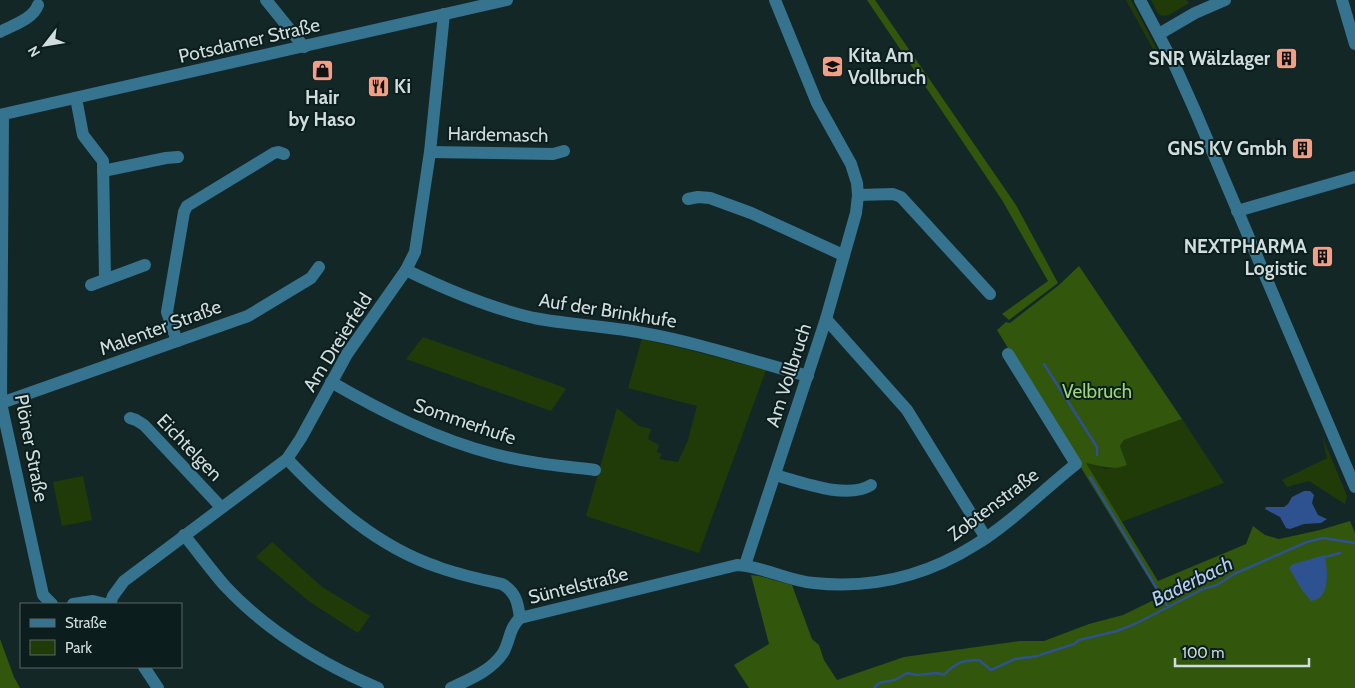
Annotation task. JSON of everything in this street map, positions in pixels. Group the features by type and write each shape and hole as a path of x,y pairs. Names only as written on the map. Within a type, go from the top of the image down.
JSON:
{"street":[{"path":"266,0 304,47"},
{"name":"Potsdamer Straße","path":"1,115 507,0"},
{"name":"Am Vollbruch","path":"745,565 826,319 856,213 858,195 858,183 851,164 817,103 775,0"},
{"path":"1140,0 1194,107 1355,487"},
{"path":"1158,34 1211,5 1225,0"},
{"path":"1342,0 1355,44"},
{"path":"0,32 32,14 38,4"},
{"name":"Am Dreierfeld","path":"110,603 118,587 124,581 287,459 301,438 358,336 406,270 415,252 418,237 430,152 444,14"},
{"path":"76,98 83,135 103,161 105,279"},
{"name":"Plöner Straße","path":"1,115 1,402 43,595 51,603"},
{"name":"Hardemasch","path":"430,152 553,154 564,151"},
{"path":"177,341 167,312 184,212 187,206 274,152 284,154"},
{"path":"103,171 178,157"},
{"path":"1237,211 1355,177"},
{"path":"858,195 893,194 901,197 990,294"},
{"path":"688,198 710,198 743,210 843,255"},
{"path":"91,284 145,265"},
{"name":"Malenter Straße","path":"1,402 254,313 311,278 319,266"},
{"name":"Auf der Brinkhufe","path":"406,270 456,294 490,306 533,317 642,333 687,343 808,376"},
{"path":"826,319 907,410 986,538"},
{"name":"Zobtenstraße","path":"745,565 792,580 813,583 871,583 911,575 928,569 948,561 986,538 1076,464 1008,354"},
{"name":"Sommerhufe","path":"331,382 385,412 423,430 459,443 528,462 596,470"},
{"name":"Eichtelgen","path":"130,418 144,425 221,507"},
{"path":"287,459 340,511 394,547 437,567 502,584 510,588 519,605 520,618"},
{"path":"775,475 825,489 845,491 865,489 871,485"},
{"path":"184,535 225,585 255,613 291,642 322,661 378,688"},
{"name":"Süntelstraße","path":"451,688 480,674 495,663 504,651 514,624 520,618 728,566 745,565"},
{"path":"80,603 93,601 101,603"},
{"path":"145,668 158,688"}],"green space":[{"path":"867,0 875,0 1016,205 1058,283 1009,320 1002,314 1048,281 1002,200"},
{"path":"1126,0 1131,0 1162,59 1163,67"},
{"path":"1151,0 1186,0 1189,3 1169,15 1162,16 1157,12"},
{"name":"Velbruch","path":"1079,266 1182,419 1124,440 1120,446 1127,465 1111,468 1086,463 1158,581 1246,544 1253,526 1265,535 1279,539 1350,521 1355,533 1355,688 749,688 734,665 769,644 751,575 792,585 812,639 819,645 824,660 837,680 904,657 1020,641 1044,641 1089,624 1123,615 1160,597 997,330 1006,322 1010,323 1059,285"},
{"path":"423,337 566,389 551,411 406,359"},
{"path":"642,339 766,370 699,553 586,516 617,408 639,426 651,429 648,439 659,445 657,452 662,454 659,459 678,462 688,440 697,406 628,388"},
{"path":"1182,419 1224,483 1121,522 1085,462 1106,469 1127,465 1120,446 1124,440"},
{"path":"1322,436 1347,496 1345,504 1309,481 1287,487 1282,480 1327,458"},
{"path":"83,476 92,520 62,526 53,482"},
{"path":"272,542 322,587 370,616 358,633 310,602 256,557"},
{"path":"0,639 14,677 20,688 0,688"}],"water":[{"path":"1304,491 1310,491 1314,495 1312,503 1318,515 1327,519 1321,523 1304,524 1290,529 1286,528 1280,517 1265,509 1266,507 1284,507 1292,497"},
{"path":"1325,555 1327,582 1325,589 1318,599 1311,601 1289,568 1293,564"}],"waterway":[{"path":"1044,364 1097,447 1097,455"},
{"path":"1090,477 1168,607"},
{"name":"Baderbach","path":"1040,655 1074,644 1079,640 1117,631 1137,623 1203,589 1217,585 1234,574 1307,542 1323,538 1355,543"},
{"name":"Baderbach","path":"1322,558 1340,553"},
{"name":"Baderbach","path":"874,688 879,683 895,680 907,673 917,675 937,673 944,675 956,665 968,661 979,660 991,670 1015,659 1038,656"}],"place":[{"name":"SNR Wälzlager","path":"1286,58"},
{"name":"Kita Am Vollbruch","path":"832,66"},
{"name":"Hair by Haso","path":"322,71"},
{"name":"Ki","path":"378,86"},
{"name":"GNS KV Gmbh","path":"1303,148"},
{"name":"NEXTPHARMA Logistic","path":"1323,257"}]}
